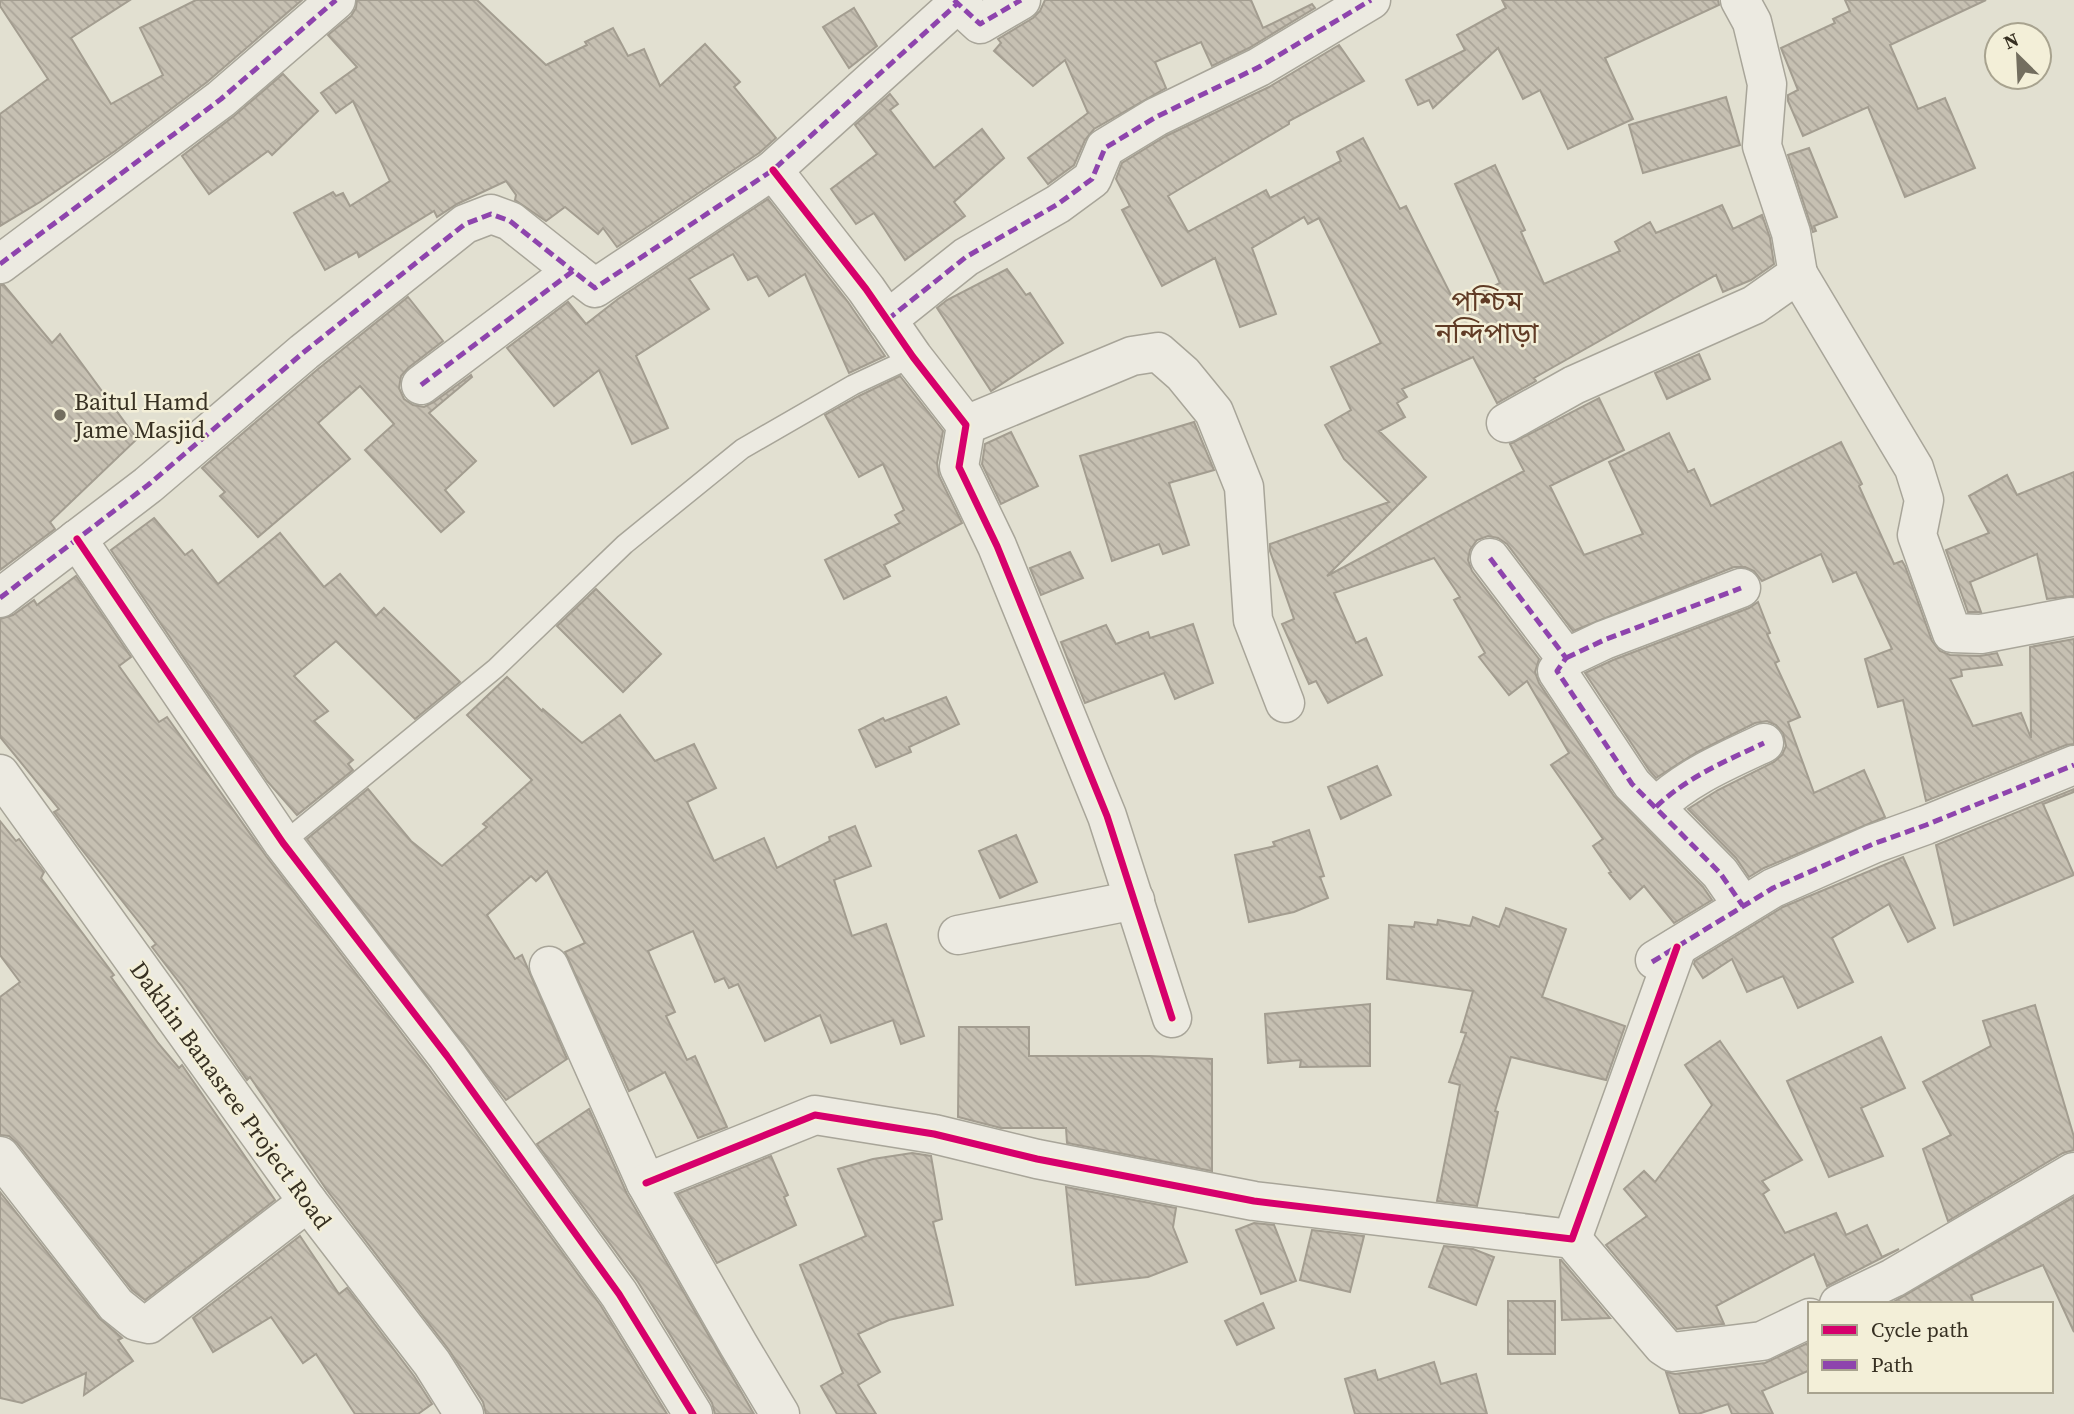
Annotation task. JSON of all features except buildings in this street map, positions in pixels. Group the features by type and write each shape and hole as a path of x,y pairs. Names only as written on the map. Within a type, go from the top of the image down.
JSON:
{"street":[{"path":"0,264 221,99 337,0"},
{"path":"0,598 148,485 304,352 465,223 491,214 510,221 595,288 773,170 956,2 980,24 1021,0"},
{"path":"887,320 966,257 1058,204 1092,179 1105,148 1156,117 1259,67 1371,0"},
{"path":"1740,0 1752,22 1768,84 1762,146 1791,233 1798,274 1914,468 1924,500 1917,535 1952,633 1981,634 2071,617"},
{"path":"773,170 866,289 912,357 966,425 959,467 997,546 1107,816 1172,1018"},
{"path":"421,385 573,271"},
{"path":"1506,423 1574,385 1754,305 1798,274"},
{"path":"966,425 1132,356 1158,352 1183,374 1214,412 1244,486 1253,620 1285,703"},
{"path":"76,539 283,843 447,1056 619,1294 693,1414"},
{"path":"1490,558 1566,658"},
{"path":"1741,588 1604,640 1566,658 1557,671 1632,784 1720,873 1743,906"},
{"path":"1656,807 1674,790 1695,777 1764,743"},
{"path":"1572,1239 1664,954 1773,888 1873,844 2074,765"},
{"name":"Dakhin Banasree Project Road","path":"0,774 308,1202 432,1363 464,1414"},
{"path":"958,935 1135,900"},
{"path":"549,966 646,1183 780,1414"},
{"path":"646,1183 815,1115 934,1134 1037,1159 1254,1201 1572,1239 1662,1346 1672,1352 1762,1341 1808,1319"},
{"path":"0,1156 116,1305 136,1321 149,1324 308,1202"},
{"path":"1843,1302 1893,1278 2074,1172"}],"lane":[{"path":"283,843 496,668 625,544 742,449 853,385 912,357"}],"marked path":[{"path":"0,264 221,99 336,0"},
{"path":"954,0 980,24 1021,0"},
{"path":"887,320 966,257 1058,204 1092,179 1105,148 1156,117 1259,67 1371,0"},
{"path":"421,385 573,271 595,288 773,170 958,3"},
{"path":"0,598 148,485 304,352 465,224 491,214 510,221 573,271"},
{"path":"1490,558 1566,658 1557,671 1632,784 1720,873 1743,906"},
{"path":"1566,658 1604,640 1741,588"},
{"path":"1656,807 1694,778 1764,743"},
{"path":"1652,962 1773,888 1873,844 2074,765"}],"cycle path":[{"path":"773,170 866,289 913,357 966,425 959,467 997,546 1107,816 1172,1018"},
{"path":"77,539 283,843 447,1056 619,1294 693,1414"},
{"path":"646,1183 815,1115 934,1134 1037,1159 1254,1201 1572,1239 1677,947"}],"place":[{"name":"Baitul Hamd Jame Masjid","path":"60,415"}],"district":[{"name":"পশ্চিম নন্দিপাড়া","path":"1487,317"}]}
